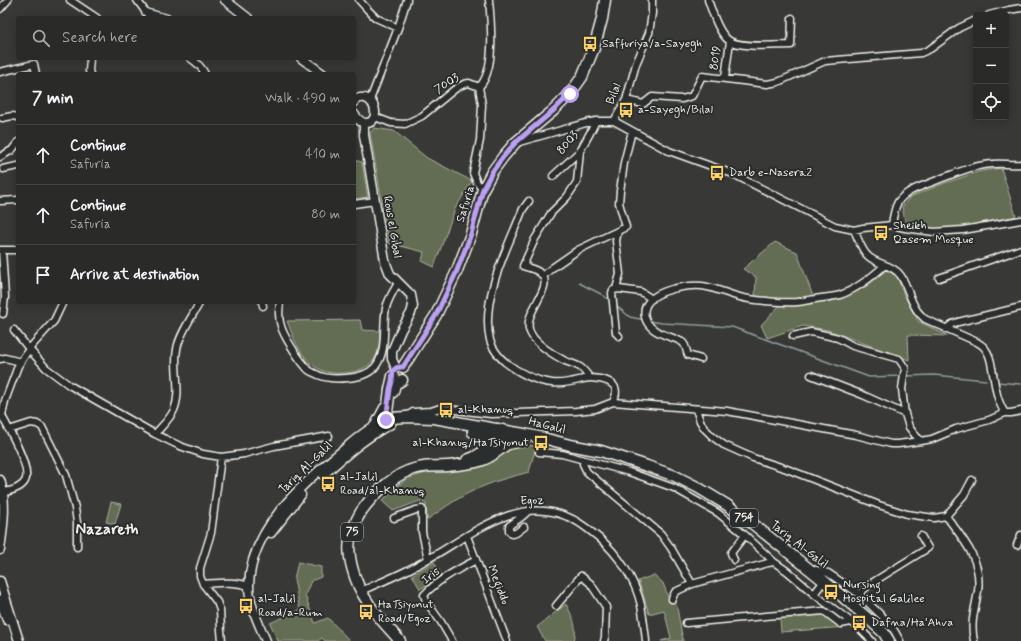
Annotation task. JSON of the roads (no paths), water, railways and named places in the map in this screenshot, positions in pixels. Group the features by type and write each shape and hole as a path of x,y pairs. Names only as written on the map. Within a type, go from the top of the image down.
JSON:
{"main road":[{"name":"Safuria","path":"389,421 390,400 399,373 436,315 456,273 471,234 483,189 492,172 515,143 554,110 570,94 582,77 594,48 602,19 604,0"},
{"path":"390,400 393,410 397,414 404,417"},
{"path":"376,424 390,400"},
{"name":"HaGalil","path":"389,421 404,417 434,418 521,441 570,445"},
{"name":"HaGalil","path":"389,421 439,424 473,432 543,438 570,445"},
{"path":"473,432 485,442 483,456 490,457 506,445 521,441"},
{"name":"75","path":"400,641 372,608 361,591 353,571 350,555 350,544 351,535 359,515 372,498 395,479 408,471 422,466 446,466 483,456 497,434"},
{"name":"Tariq Al-Galil","path":"570,445 601,451 675,476 727,505 807,567 871,620 884,633 889,641"}],"street":[{"path":"0,9 8,0"},
{"path":"70,0 94,16"},
{"path":"137,0 148,16"},
{"path":"225,0 245,16"},
{"path":"359,0 376,18 398,28"},
{"path":"370,100 398,28 407,0"},
{"path":"479,87 484,82 490,62 492,46 489,0"},
{"name":"Bilal","path":"515,143 586,123 596,121 614,121 626,100 636,64 649,33 652,0"},
{"path":"708,0 718,25 726,38 739,44 758,46 791,45 792,18"},
{"path":"1000,12 1021,8"},
{"path":"145,12 160,16"},
{"path":"626,100 643,104 652,97 682,99 692,96 702,76 767,84 778,82 825,61 921,53 930,49 960,28 973,22"},
{"name":"8019","path":"725,78 730,41"},
{"path":"90,60 90,72"},
{"path":"193,60 204,72"},
{"path":"304,60 320,72"},
{"path":"0,72 34,64 36,72"},
{"name":"7003","path":"375,117 391,123 405,124 422,116 455,89 464,84 469,83 479,87 482,105 480,140 474,173 477,182 483,189"},
{"path":"356,100 365,97 370,100 376,112 372,122 368,123 364,123 356,117"},
{"path":"2,118 16,117"},
{"name":"8003","path":"553,176 580,151 596,121"},
{"path":"614,121 669,152 734,174 835,226 854,230 892,225 934,232 963,230 1021,220"},
{"name":"Rous el Gibal","path":"364,123 364,135 385,260 390,274 407,290 413,306 392,351 392,359 399,373"},
{"path":"543,276 578,250 626,227 619,203 624,163 632,131"},
{"path":"0,157 12,150 16,145"},
{"path":"580,151 577,182 567,197 551,213 535,239 523,266 540,272 543,276 545,285 528,320 530,333 541,346 566,362 579,366 590,378"},
{"path":"892,225 894,211 898,202 903,196 912,190 970,168 994,164 1021,164"},
{"path":"3,169 16,166"},
{"path":"0,201 16,200"},
{"path":"356,204 375,201"},
{"path":"529,201 524,209 496,275 490,298 487,322 490,341 496,352 505,362 522,373 538,380 553,383 571,382 590,378 611,383 615,386 617,391 613,402"},
{"path":"854,230 867,255 893,268 902,277 914,306 925,319 981,344 986,349 991,362 999,401 1005,413"},
{"path":"618,231 616,241 620,274 616,289 613,290 612,293 616,333 619,336"},
{"path":"939,278 1021,249"},
{"path":"3,314 5,297 1,250 16,250"},
{"path":"701,359 688,355 685,345 682,342 651,328 645,318 645,311 648,303 655,295 683,287 700,286 748,299 797,302 840,295 872,278 885,265"},
{"path":"280,304 279,315 281,327 291,346 305,367 315,374 325,377 338,378 365,375 372,370 380,360 386,307 398,282"},
{"path":"616,289 642,292 652,299"},
{"path":"2,491 9,491 24,483 27,472 20,452 2,415 5,401 18,366 29,349 54,321 62,304"},
{"path":"155,434 174,411 177,396 177,347 180,338 199,304"},
{"path":"946,329 952,324 958,322 1021,307"},
{"path":"14,330 46,368 70,385 155,434 180,446 203,454 221,457 244,454 274,446 329,436"},
{"path":"793,336 811,332 825,335 838,338 853,346 899,359 905,368 902,389 905,414 909,427 921,441"},
{"path":"0,358 21,362"},
{"path":"811,375 863,395 905,414"},
{"path":"404,417 413,412 431,411 440,408 491,414 576,411 595,409 613,402 727,412 856,435 891,444 898,444 932,439 956,429 989,420 1005,413 1021,411"},
{"path":"698,409 697,412 704,428 724,445 753,458 787,469 879,505 907,514 934,518 946,516 964,495 972,480"},
{"name":"Tariq Al-Galil","path":"266,641 250,597 249,586 252,564 263,537 278,514 300,488 362,434 376,424 389,421"},
{"name":"Tariq Al-Galil","path":"271,641 258,611 253,587 257,565 264,545 272,532 303,492 389,421"},
{"path":"9,430 30,423 37,424 42,427 66,475 75,508 77,523 77,547"},
{"path":"539,452 562,454 629,472 674,488 718,513 745,535 774,562 865,633 872,641"},
{"path":"221,457 211,533 200,568 200,576 203,584 217,602 220,610 222,641"},
{"path":"584,460 583,464 587,472 661,534 672,548 692,584"},
{"path":"0,480 3,521 0,550"},
{"path":"394,518 422,509 422,532 428,559"},
{"name":"Egoz","path":"361,591 400,574 491,522 506,516 528,511 534,510 550,512 568,516 585,527 616,555 636,588 641,604 646,641"},
{"path":"524,527 516,533 512,534 509,531 509,526 528,511"},
{"path":"946,516 968,547 975,559 977,567 978,590 972,628 974,641"},
{"path":"734,560 731,553 745,535"},
{"path":"1017,545 1021,535"},
{"name":"Megiddo","path":"467,536 507,641"},
{"path":"859,594 870,584 928,548 921,536"},
{"name":"Iris","path":"452,641 426,601 424,595 455,572 476,560"},
{"path":"672,599 675,592 692,584 774,562"},
{"path":"807,567 828,573 859,594 889,623 900,641"},
{"path":"556,606 582,576 590,582 606,607 604,641"},
{"path":"0,581 19,641"},
{"path":"814,594 824,581"},
{"path":"203,584 231,582 249,586"},
{"path":"0,600 13,641"},
{"path":"686,623 824,611 841,624 851,622"}],"waterway":[{"path":"579,283 611,301"},
{"path":"615,305 630,317 645,320"},
{"path":"648,321 732,327 869,377 902,376"},
{"path":"905,376 934,375 986,380"},
{"path":"997,382 1021,384"}],"place":[{"name":"Saffuriya/a-Sayegh","path":"590,44"},
{"name":"a-Sayegh/Bilal","path":"626,110"},
{"name":"Darb e-Nasera2","path":"717,173"},
{"name":"Sheikh Qasem Mosque","path":"881,233"},
{"name":"al-Khanuq","path":"446,410"},
{"name":"al-Khanuq/HaTsiyonut","path":"541,443"},
{"name":"al-Jalil Road/al-Khanuq","path":"328,484"},
{"name":"Nursing Hospital Galilee","path":"831,592"},
{"name":"al-Jalil Road/a-Rum","path":"246,606"},
{"name":"HaTsiyonut Road/Egoz","path":"366,612"},
{"name":"Dafna/Ha'Ahva","path":"859,623"}],"district":[{"name":"Nazareth","path":"107,529"}]}
